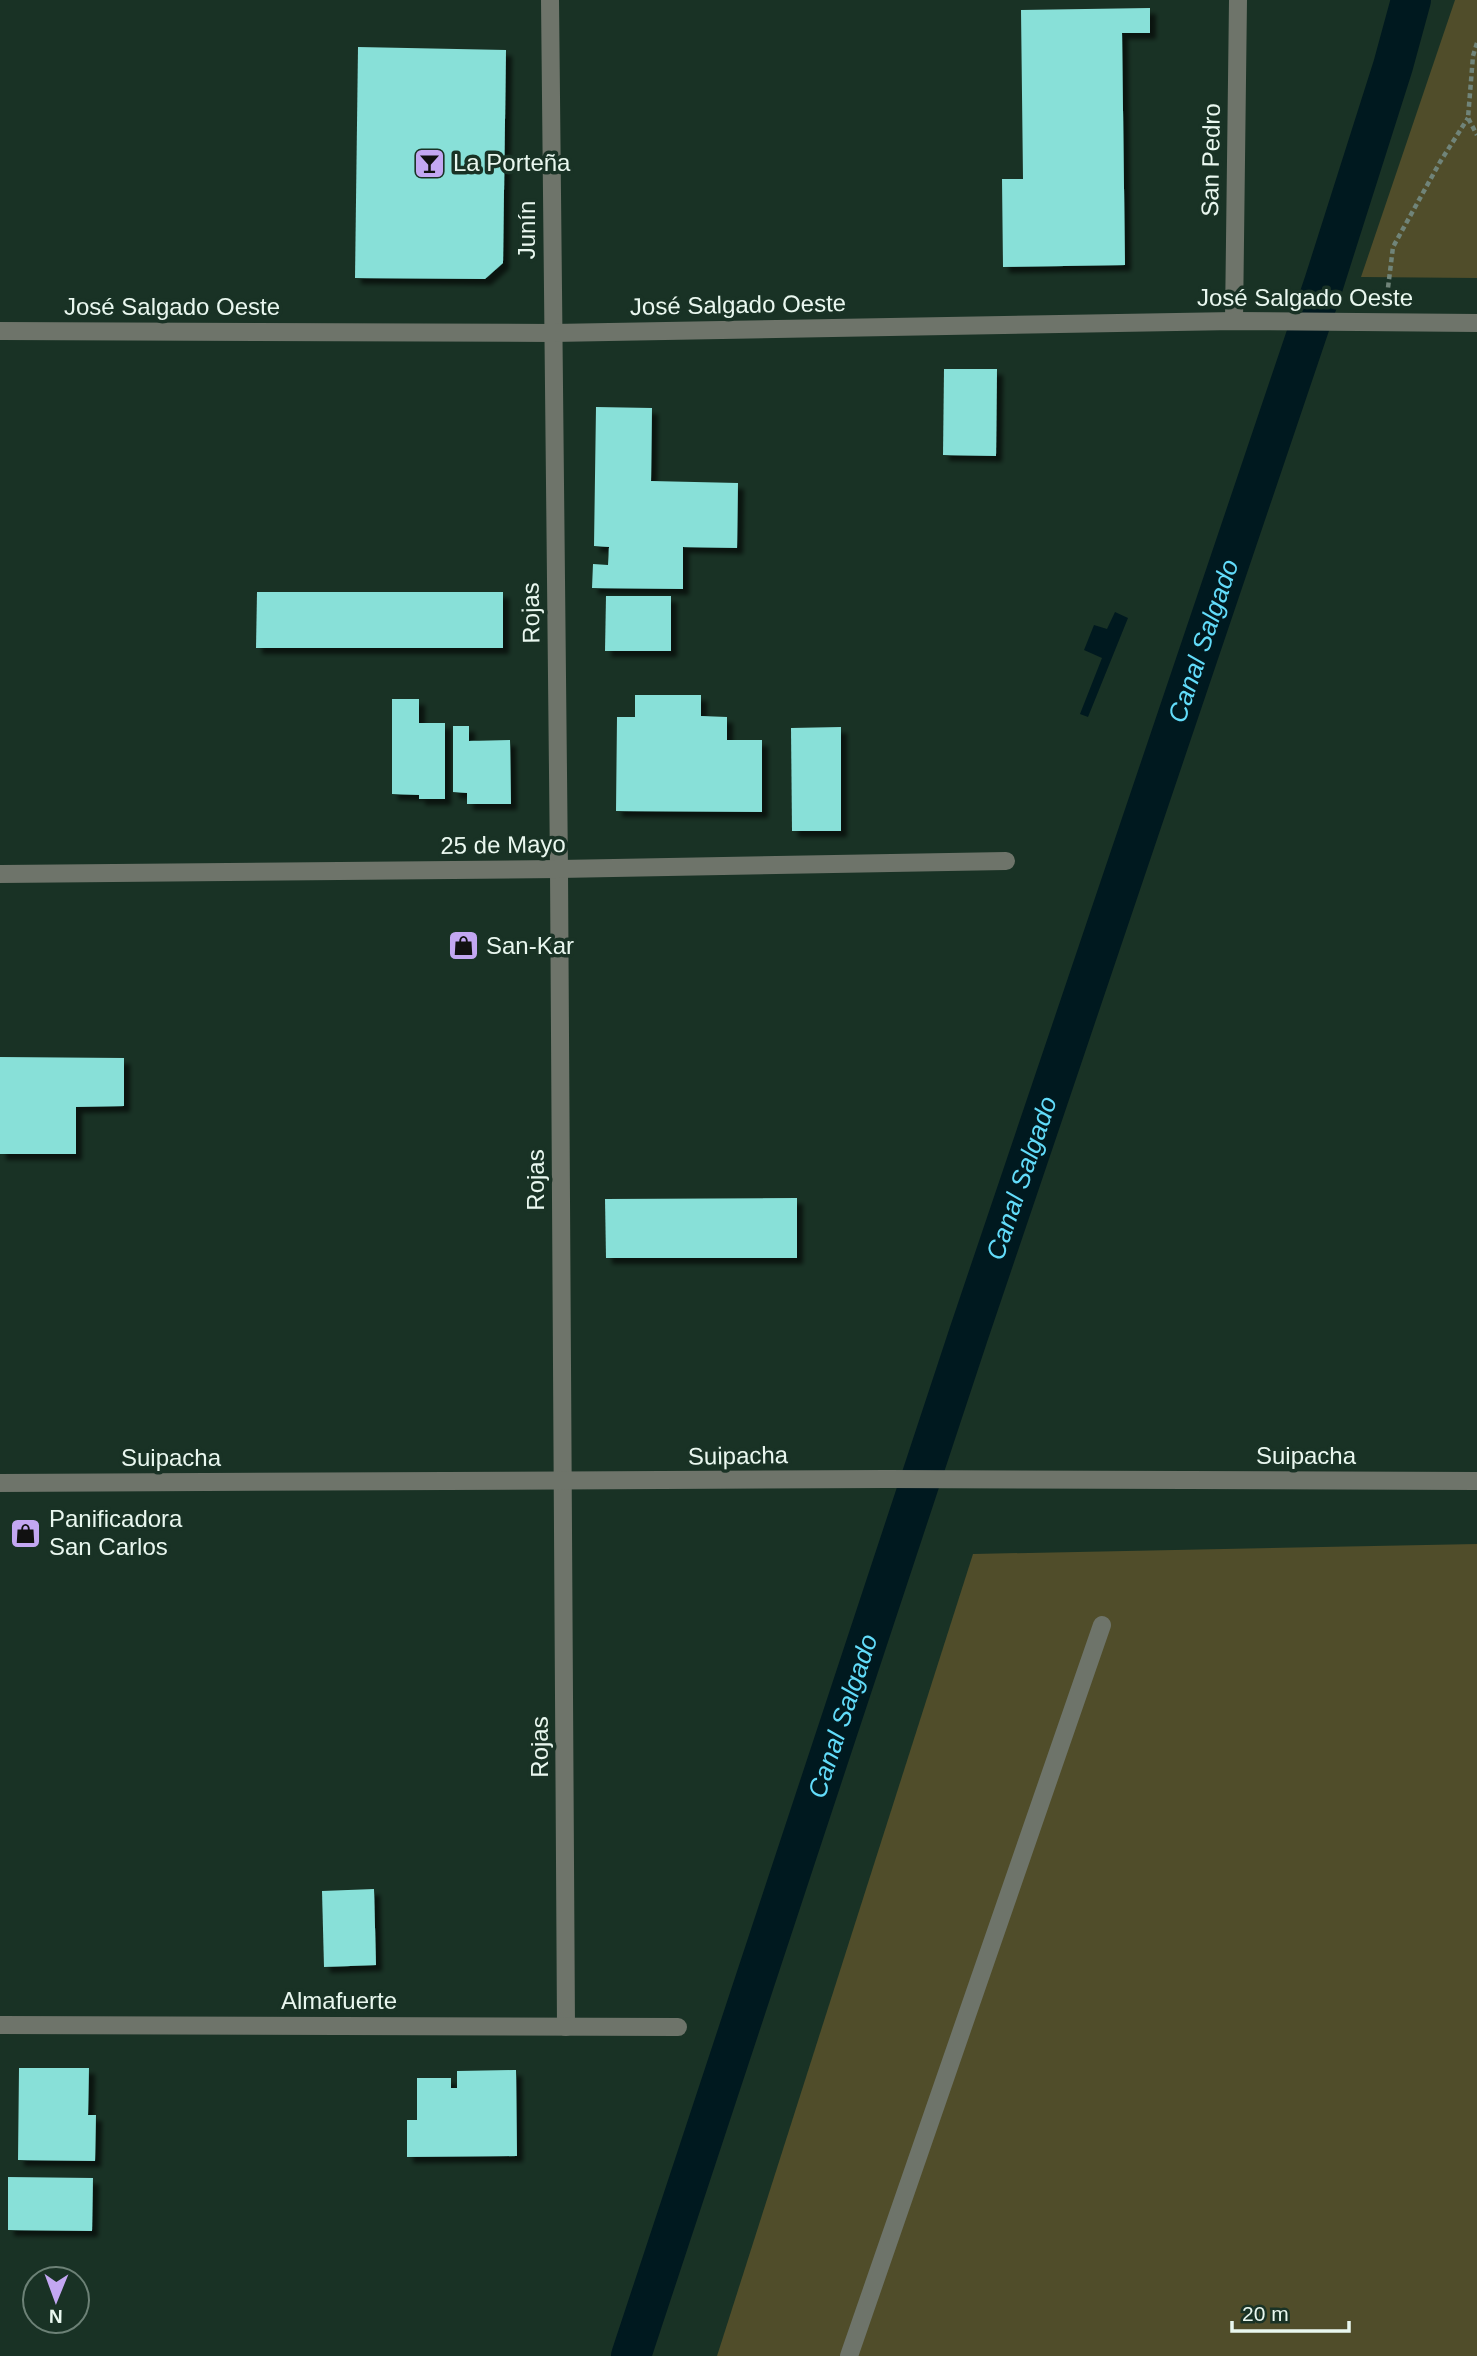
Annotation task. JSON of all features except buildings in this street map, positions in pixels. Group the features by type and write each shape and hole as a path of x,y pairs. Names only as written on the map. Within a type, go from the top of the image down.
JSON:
{"street":[{"name":"Junín","path":"550,0 553,333"},
{"name":"San Pedro","path":"1234,321 1238,0"},
{"name":"José Salgado Oeste","path":"0,331 553,333 1234,321 1477,323"},
{"name":"Rojas","path":"553,333 566,2027"},
{"name":"25 de Mayo","path":"0,874 559,869 1006,861"},
{"name":"Suipacha","path":"0,1483 887,1479 1477,1481"},
{"path":"849,2356 1102,1625"},
{"name":"Almafuerte","path":"0,2025 678,2027"}],"path":[{"path":"1378,322 1393,247 1468,118 1473,56 1477,43"},
{"path":"1468,118 1477,135"}],"shaded area":[{"path":"1455,0 1477,0 1477,278 1361,277"},
{"path":"1477,1544 1477,2356 717,2356 973,1554"}],"water":[{"path":"1115,612 1128,618 1088,717 1080,714 1102,658 1084,650 1094,625 1107,629"}],"waterway":[{"name":"Canal Salgado","path":"631,2356 968,1336 1324,283 1393,66 1411,0"}],"place":[{"name":"La Porteña","path":"430,163"},
{"name":"San-Kar","path":"463,946"},
{"name":"Panificadora San Carlos","path":"26,1533"}]}
